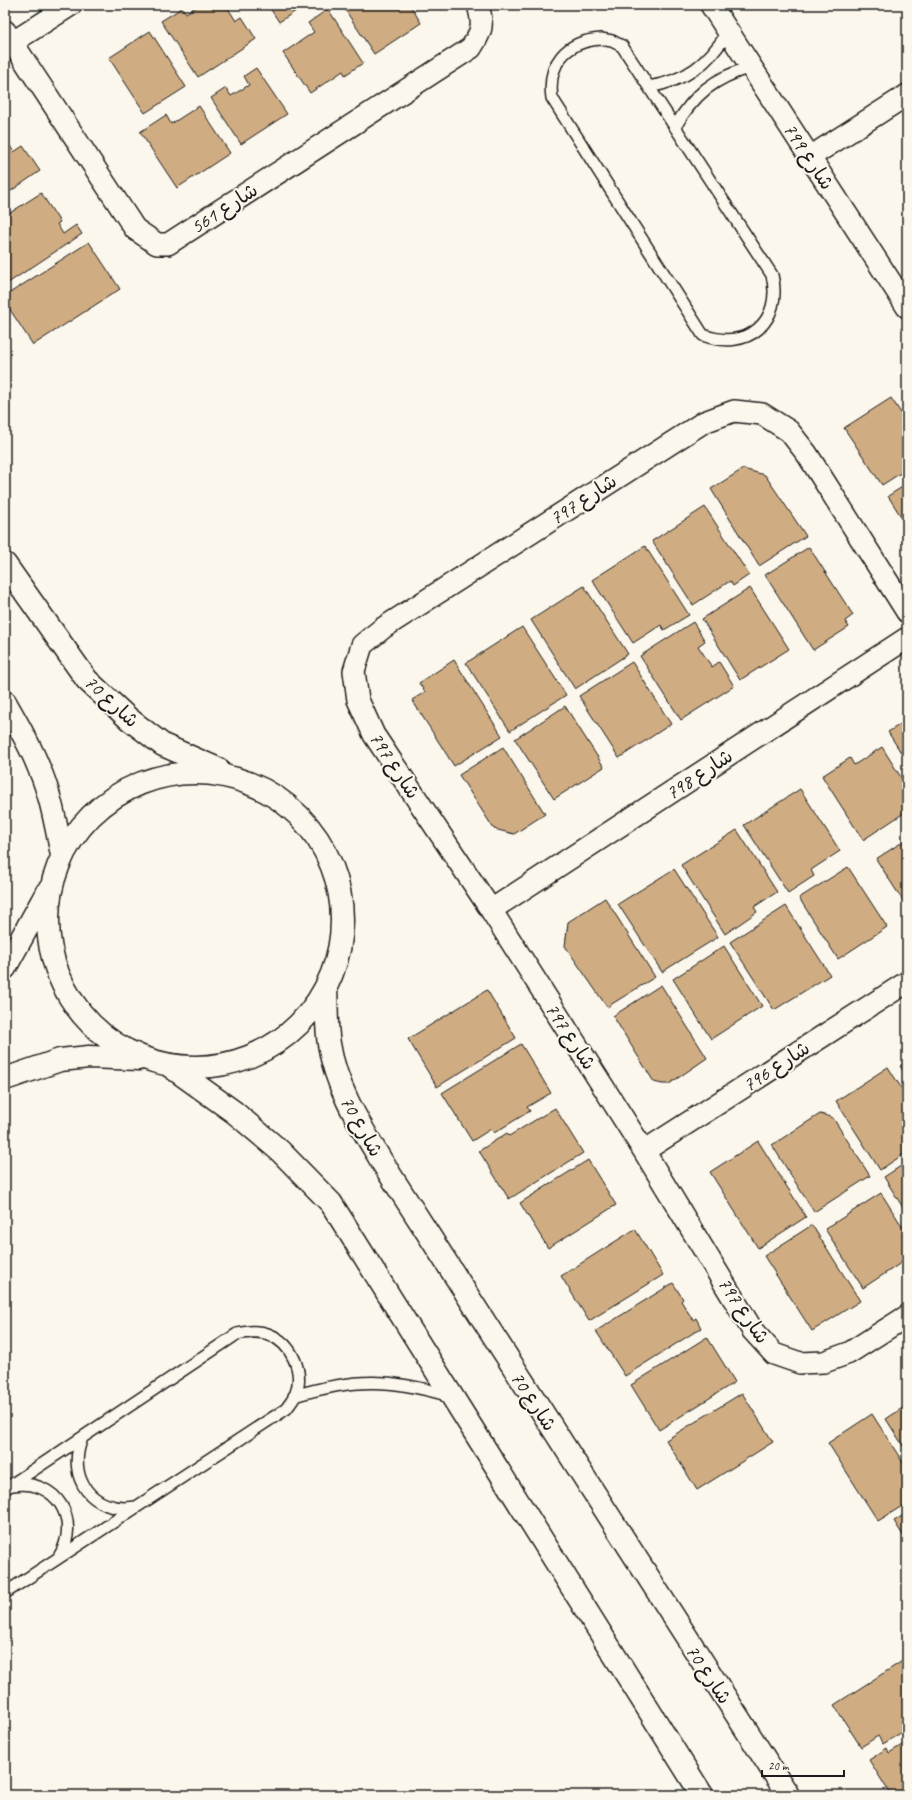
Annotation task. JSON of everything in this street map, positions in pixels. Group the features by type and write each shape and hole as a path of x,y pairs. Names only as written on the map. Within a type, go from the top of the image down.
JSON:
{"main road":[{"name":"شارع 70","path":"5,564 87,680 129,719 163,745 261,788"},
{"path":"5,702 22,730 40,769 53,810 62,855"},
{"path":"5,968 51,886 62,855 80,827 99,808 132,786 164,776 197,772 230,776 261,788 289,806 312,831 329,859 339,891 342,924 338,958 326,989 304,1019 276,1044 243,1061 207,1068 170,1066 143,1059 89,1056 60,1060 5,1079"},
{"path":"51,886 47,929 56,970 76,1008 106,1039 143,1059"},
{"name":"شارع 70","path":"326,989 329,1044 340,1085 386,1169 788,1795"},
{"path":"170,1066 234,1112 280,1151 331,1204 702,1795"}],"street":[{"path":"9,36 71,5"},
{"name":"شارع 561","path":"9,36 135,229 157,244 168,244 470,48 481,32 482,18 478,5"},
{"name":"شارع 799","path":"711,5 907,307"},
{"path":"810,157 907,95"},
{"name":"شارع 797","path":"907,612 807,454 789,431 762,414 734,411 704,422 383,628 362,645 354,671 358,700 374,735 491,910 644,1151 753,1331 774,1354 800,1363 824,1362 849,1353 907,1316"},
{"name":"شارع 798","path":"491,910 907,638"},
{"name":"شارع 796","path":"644,1151 907,982"}],"lane":[{"path":"649,87 665,84 694,71 711,55 728,32"},
{"path":"601,39 612,41 622,46 649,87 772,275 775,287 775,300 771,312 764,323 754,332 742,338 729,341 716,340 703,335 552,98 550,87 556,65 562,56 580,42 601,39"},
{"path":"676,127 694,98 706,87 725,76 750,67"},
{"path":"5,1593 286,1409 294,1396 298,1382 297,1366 291,1352 280,1341 267,1334 252,1332 237,1334 8,1487"},
{"path":"294,1396 325,1387 357,1382 389,1382 421,1387 452,1397"},
{"path":"82,1438 76,1459 80,1481 87,1491 95,1499 115,1508 137,1507"},
{"path":"8,1487 22,1484 43,1488 52,1494 59,1502 65,1512 68,1524 68,1536 58,1559"}],"building":[{"path":"199,5 226,5 236,21 242,17 256,39 198,77 161,21 182,8 186,13"},
{"path":"268,5 305,5 279,22"},
{"path":"342,5 410,5 421,23 374,54"},
{"path":"328,9 363,63 345,75 343,71 310,93 283,53 314,32 308,23"},
{"path":"150,31 186,87 145,113 109,58"},
{"path":"256,68 287,114 241,144 211,98 226,88 231,96 249,85 244,76"},
{"path":"199,106 230,153 177,188 140,132 166,115 171,124"},
{"path":"5,138 14,152 23,146 40,171 5,195"},
{"path":"41,193 60,222 57,224 63,234 76,225 82,234 5,285 5,216"},
{"path":"89,242 120,289 33,345 5,302 5,296"},
{"path":"891,398 907,422 907,469 882,485 844,428"},
{"path":"743,469 765,475 806,536 759,566 711,489"},
{"path":"907,484 907,526 888,496"},
{"path":"705,507 749,575 733,586 730,581 693,605 652,541"},
{"path":"645,546 689,615 664,630 661,625 633,643 592,580"},
{"path":"809,547 853,615 845,621 849,627 813,650 765,575"},
{"path":"584,586 628,654 575,689 531,620"},
{"path":"750,588 789,649 740,680 702,619"},
{"path":"693,622 705,641 698,646 712,667 719,662 734,686 681,720 640,656"},
{"path":"522,627 566,695 510,731 466,663"},
{"path":"454,660 502,736 454,766 412,700 425,692 419,683"},
{"path":"632,662 671,724 619,758 579,696"},
{"path":"565,706 604,767 554,799 515,739"},
{"path":"907,720 907,762 888,732"},
{"path":"503,747 545,814 514,834 494,829 459,775"},
{"path":"882,747 907,787 907,811 863,840 822,776 850,758 854,765"},
{"path":"800,789 840,851 811,870 814,876 788,893 744,825"},
{"path":"737,830 777,892 754,907 757,912 725,934 681,865"},
{"path":"907,839 907,907 876,859"},
{"path":"848,867 887,927 838,959 799,898"},
{"path":"674,869 718,937 662,972 618,904"},
{"path":"605,898 655,977 607,1007 565,946 568,922"},
{"path":"786,906 830,975 774,1010 730,942"},
{"path":"724,946 762,1006 711,1039 673,979"},
{"path":"661,985 707,1058 669,1084 654,1082 613,1016"},
{"path":"487,990 516,1038 437,1087 408,1039"},
{"path":"521,1044 551,1093 527,1107 530,1111 494,1133 491,1129 472,1141 442,1093"},
{"path":"907,1061 907,1077 900,1066"},
{"path":"888,1067 907,1097 907,1152 880,1170 836,1101"},
{"path":"555,1108 583,1153 509,1199 479,1151 507,1133 509,1136"},
{"path":"820,1114 833,1118 870,1176 814,1212 772,1145"},
{"path":"758,1141 806,1217 758,1248 710,1172"},
{"path":"588,1160 616,1205 548,1248 520,1203"},
{"path":"907,1162 907,1214 884,1177"},
{"path":"881,1193 907,1234 907,1259 863,1288 825,1229"},
{"path":"812,1225 860,1301 812,1331 764,1256"},
{"path":"635,1229 663,1275 589,1321 561,1276"},
{"path":"673,1283 683,1299 681,1301 693,1320 696,1318 701,1328 625,1376 596,1331"},
{"path":"707,1337 735,1382 659,1430 631,1385"},
{"path":"742,1393 773,1442 697,1490 666,1440"},
{"path":"907,1405 907,1452 886,1419"},
{"path":"872,1414 907,1469 907,1503 878,1521 828,1443"},
{"path":"907,1513 907,1542 894,1521"},
{"path":"907,1658 907,1729 883,1744 878,1736 861,1747 834,1705"},
{"path":"907,1742 907,1795 891,1795 869,1760 887,1748 889,1753"}]}
